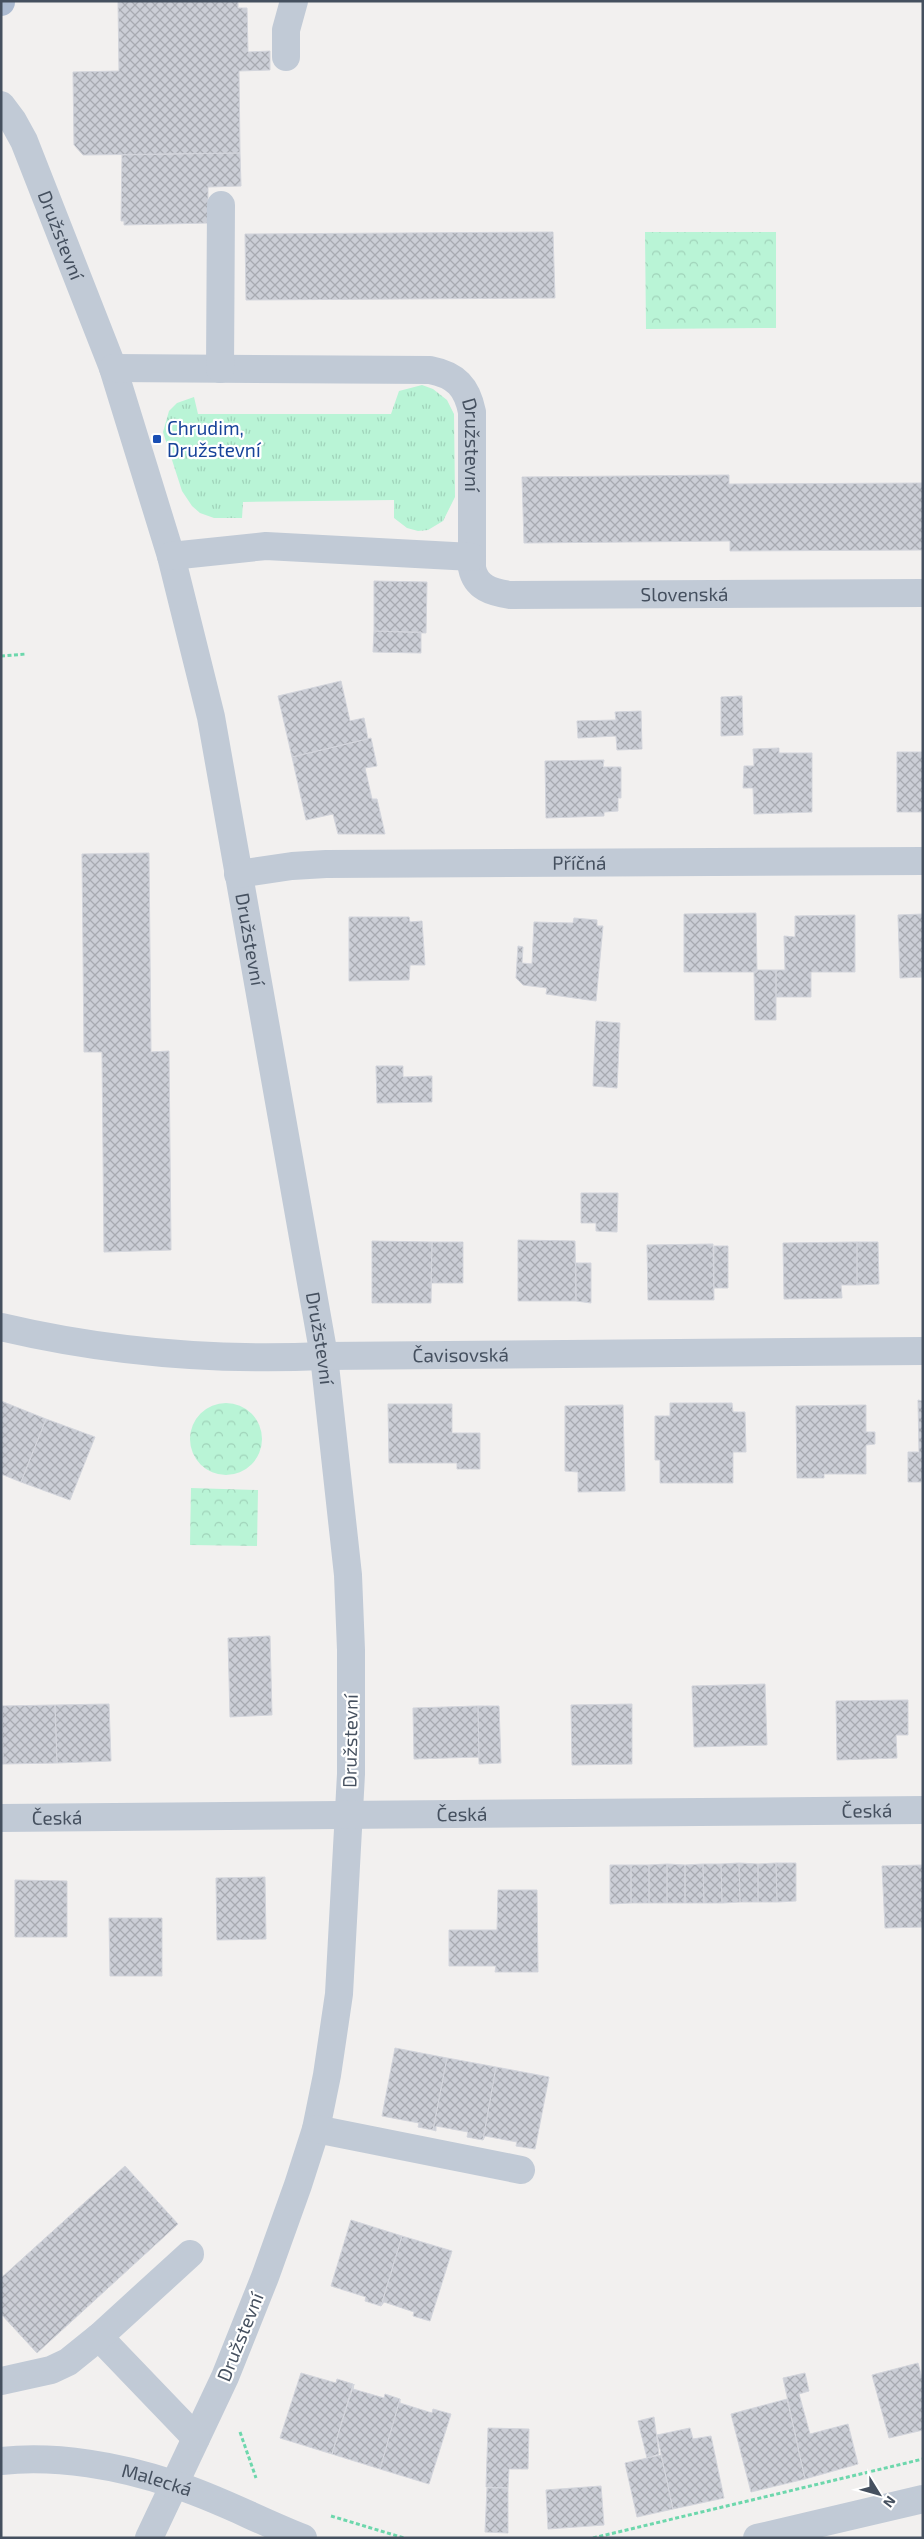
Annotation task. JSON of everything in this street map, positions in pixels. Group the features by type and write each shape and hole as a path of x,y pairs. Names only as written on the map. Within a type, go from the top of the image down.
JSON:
{"street":[{"path":"286,57 286,30 294,1"},
{"name":"Družstevní","path":"1,105 24,140 113,368 171,556 211,717 324,1356 332,1412 348,1575 352,1732 339,1994 327,2075 316,2129 265,2277 225,2377 148,2538"},
{"path":"220,369 221,205"},
{"name":"Družstevní","path":"113,368 430,370 452,377 466,390 472,412 472,557"},
{"path":"171,556 266,546 472,557"},
{"name":"Slovenská","path":"472,557 473,574 478,583 487,590 510,594 923,592"},
{"name":"Příčná","path":"238,874 292,866 326,864 923,861"},
{"name":"Čavisovská","path":"1,1327 44,1337 113,1348 206,1357 263,1359 324,1356 923,1351"},
{"name":"Česká","path":"1,1818 923,1810"},
{"path":"316,2129 521,2170"},
{"path":"1,2382 51,2370 68,2362 100,2338 190,2254"},
{"path":"100,2338 196,2438"},
{"name":"Malecká","path":"1,2461 59,2461 138,2474 174,2484 303,2538"},
{"path":"757,2538 923,2499"}],"path":[{"path":"1,656 26,654"},
{"path":"240,2431 260,2484"},
{"path":"593,2538 923,2459"},
{"path":"324,2514 404,2538"}],"green space":[{"path":"645,232 776,232 776,328 646,329"},
{"path":"422,385 433,389 447,400 454,414 455,497 443,521 428,530 418,531 407,528 394,518 394,500 243,502 242,518 214,518 200,513 192,506 182,491 163,432 169,411 177,403 194,397 198,414 391,414 399,391"},
{"path":"226,1403 246,1409 256,1419 262,1439 256,1459 246,1469 226,1475 206,1469 196,1459 190,1439 196,1419 206,1409"},
{"path":"191,1488 258,1490 257,1546 190,1545"}],"building":[{"path":"118,1 238,1 238,8 247,8 248,52 270,51 270,70 239,71 240,153 83,155 74,145 73,72 119,71"},
{"path":"240,153 241,186 208,187 208,223 124,225 124,221 121,221 122,155"},
{"path":"553,232 555,298 246,300 245,234"},
{"path":"729,475 729,484 923,483 923,550 730,551 730,541 524,543 522,477"},
{"path":"374,581 427,582 426,633 374,631"},
{"path":"374,631 421,632 421,653 373,652"},
{"path":"341,681 350,721 364,718 368,739 292,757 278,696"},
{"path":"742,696 743,735 721,736 721,697"},
{"path":"641,711 642,749 617,750 616,736 578,738 577,721 616,720 615,712"},
{"path":"371,738 377,766 365,768 372,799 377,799 385,834 338,834 333,814 306,820 292,757"},
{"path":"779,748 779,753 812,753 812,812 754,814 753,788 743,788 744,766 754,766 753,749"},
{"path":"897,752 923,752 923,812 897,812"},
{"path":"604,760 603,767 621,767 621,798 618,798 618,811 604,812 604,816 546,818 545,761"},
{"path":"149,853 151,1052 169,1051 171,1250 104,1252 102,1052 84,1052 82,854"},
{"path":"756,913 757,972 684,972 684,914"},
{"path":"923,914 923,977 900,978 898,915"},
{"path":"855,915 855,972 811,972 811,997 776,997 776,970 785,970 784,936 795,937 795,916"},
{"path":"349,917 409,917 410,922 422,921 425,965 410,965 409,980 349,981"},
{"path":"574,918 597,920 597,926 603,926 596,1001 546,994 547,988 523,985 516,978 518,946 523,947 522,963 532,964 534,922 573,923"},
{"path":"757,970 776,970 776,1020 755,1020 754,972"},
{"path":"596,1021 620,1023 617,1088 593,1086"},
{"path":"376,1066 403,1066 403,1077 432,1076 432,1102 377,1103"},
{"path":"581,1193 618,1193 617,1232 596,1231 596,1223 581,1223"},
{"path":"518,1240 575,1241 576,1301 518,1301"},
{"path":"372,1241 432,1242 431,1303 372,1303"},
{"path":"432,1242 463,1242 463,1283 431,1283"},
{"path":"857,1242 857,1285 841,1285 842,1298 784,1299 783,1243"},
{"path":"857,1242 878,1242 879,1284 857,1285"},
{"path":"713,1244 714,1300 648,1300 647,1245"},
{"path":"714,1246 728,1246 728,1288 714,1288"},
{"path":"576,1263 591,1263 591,1303 576,1301"},
{"path":"918,1400 923,1401 923,1474 921,1482 908,1482 908,1452 919,1452"},
{"path":"1,1401 46,1419 21,1482 1,1474"},
{"path":"670,1403 732,1403 733,1412 745,1412 746,1452 733,1452 733,1483 660,1483 660,1460 655,1460 655,1416 670,1416"},
{"path":"388,1404 452,1404 452,1433 480,1433 480,1469 457,1469 457,1463 389,1463"},
{"path":"623,1405 625,1491 578,1492 578,1472 565,1471 565,1406"},
{"path":"866,1405 866,1432 875,1432 875,1444 866,1445 866,1474 824,1474 824,1478 797,1478 796,1406"},
{"path":"46,1419 95,1437 70,1500 21,1482"},
{"path":"270,1636 272,1715 230,1717 228,1638"},
{"path":"765,1684 767,1745 694,1747 692,1686"},
{"path":"908,1700 908,1735 896,1735 897,1758 837,1760 836,1701"},
{"path":"109,1704 111,1761 57,1763 55,1705"},
{"path":"632,1704 632,1764 572,1765 571,1705"},
{"path":"55,1705 57,1763 3,1764 2,1706"},
{"path":"1,1706 3,1764 1,1764"},
{"path":"478,1706 479,1757 414,1759 413,1708"},
{"path":"478,1706 499,1706 501,1763 479,1764"},
{"path":"739,1863 740,1902 722,1903 721,1864"},
{"path":"739,1863 758,1864 758,1902 740,1902"},
{"path":"776,1863 796,1863 796,1901 777,1902"},
{"path":"776,1863 777,1902 758,1902 758,1864"},
{"path":"667,1864 667,1903 649,1903 649,1865"},
{"path":"667,1864 685,1865 685,1903 667,1903"},
{"path":"703,1864 704,1903 685,1903 685,1865"},
{"path":"703,1864 721,1864 722,1903 704,1903"},
{"path":"610,1865 631,1865 631,1903 610,1904"},
{"path":"631,1865 649,1865 649,1903 631,1903"},
{"path":"923,1865 923,1927 885,1928 882,1866"},
{"path":"265,1877 266,1939 217,1940 216,1878"},
{"path":"15,1880 67,1881 67,1937 15,1937"},
{"path":"498,1890 537,1890 538,1972 495,1972 496,1966 449,1966 449,1930 497,1930"},
{"path":"109,1918 162,1918 162,1976 110,1976"},
{"path":"395,2048 447,2058 433,2130 418,2127 419,2123 382,2116"},
{"path":"447,2058 496,2067 483,2140 467,2137 468,2132 436,2126 436,2131 433,2130"},
{"path":"496,2067 549,2077 535,2149 516,2146 517,2142 485,2136 483,2140"},
{"path":"125,2166 178,2224 37,2353 1,2314 1,2278"},
{"path":"351,2220 402,2236 381,2306 365,2301 366,2297 331,2286"},
{"path":"402,2236 452,2251 430,2321 413,2316 414,2312 384,2302 381,2306"},
{"path":"918,2363 923,2382 923,2430 889,2438 872,2375"},
{"path":"301,2373 336,2383 337,2379 353,2384 332,2454 280,2438"},
{"path":"805,2373 809,2391 799,2394 810,2434 848,2424 858,2464 805,2479 783,2378"},
{"path":"354,2384 353,2389 384,2398 385,2394 400,2399 380,2469 332,2454"},
{"path":"400,2399 400,2403 432,2413 433,2409 451,2414 429,2484 380,2469"},
{"path":"787,2399 805,2479 751,2492 731,2414"},
{"path":"654,2417 659,2454 647,2458 638,2421"},
{"path":"488,2428 529,2429 528,2469 509,2469 508,2488 486,2487"},
{"path":"690,2428 693,2439 711,2436 724,2498 673,2509 657,2435"},
{"path":"661,2455 673,2509 637,2517 625,2463"},
{"path":"601,2486 604,2525 548,2529 546,2490"},
{"path":"487,2488 508,2488 508,2533 485,2532"}],"place":[{"name":"Chrudim, Družstevní","path":"157,439"}]}
